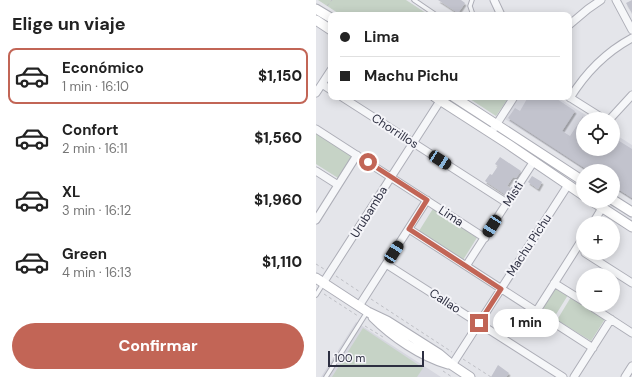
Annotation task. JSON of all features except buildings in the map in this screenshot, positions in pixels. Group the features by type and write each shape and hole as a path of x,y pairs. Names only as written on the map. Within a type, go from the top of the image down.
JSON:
{"street":[{"path":"572,22 601,0"},
{"path":"616,0 632,30"},
{"path":"496,1 500,12"},
{"path":"316,9 328,16"},
{"path":"316,20 328,28"},
{"path":"572,94 582,80 596,65 614,49 632,38"},
{"path":"316,93 328,75"},
{"path":"322,84 328,88"},
{"path":"616,112 632,95"},
{"path":"572,98 593,112"},
{"name":"Chorrillos","path":"347,100 507,203"},
{"name":"Urubamba","path":"320,281 330,273 414,143 437,100"},
{"path":"440,100 534,161 576,190"},
{"path":"459,100 576,177"},
{"path":"491,133 512,100"},
{"name":"Lima","path":"316,129 485,238"},
{"path":"316,219 357,155"},
{"name":"Misti","path":"466,266 534,161"},
{"path":"316,171 338,185"},
{"path":"569,186 576,182"},
{"name":"Machu Pichu","path":"452,365 569,186"},
{"path":"359,306 427,200"},
{"path":"620,204 632,212"},
{"path":"597,216 602,208 632,226"},
{"path":"409,229 593,348"},
{"path":"536,312 554,283 576,257"},
{"path":"595,260 632,284"},
{"name":"Callao","path":"386,264 563,377"},
{"path":"320,281 368,312 387,321 470,377"},
{"path":"554,283 576,297"},
{"path":"600,312 632,333"},
{"path":"574,377 611,319"},
{"path":"625,377 632,366"}],"lane":[{"path":"414,0 432,12"},
{"path":"471,12 470,6 472,0"},
{"path":"316,294 320,281"},
{"path":"326,377 368,312"}],"path":[{"path":"316,264 491,377"}],"shaded area":[{"path":"517,100 562,100 581,112 576,112 576,156 620,156 620,137 632,145 632,200 620,192 620,164 576,165 505,119"},
{"path":"356,322 441,377 321,377"}],"green space":[{"path":"318,0 406,0 424,12 336,12"},
{"path":"472,100 507,100 496,116"},
{"path":"316,133 352,156 338,178 316,164"},
{"path":"434,207 478,236 463,260 419,231"},
{"path":"555,287 568,295 555,316 542,307"},
{"path":"571,297 576,300 576,312 594,312 605,319 591,341 557,320"},
{"path":"363,328 423,368 417,377 332,377"}],"route":[{"path":"368,162 427,200 409,229 501,289 479,323"}]}
